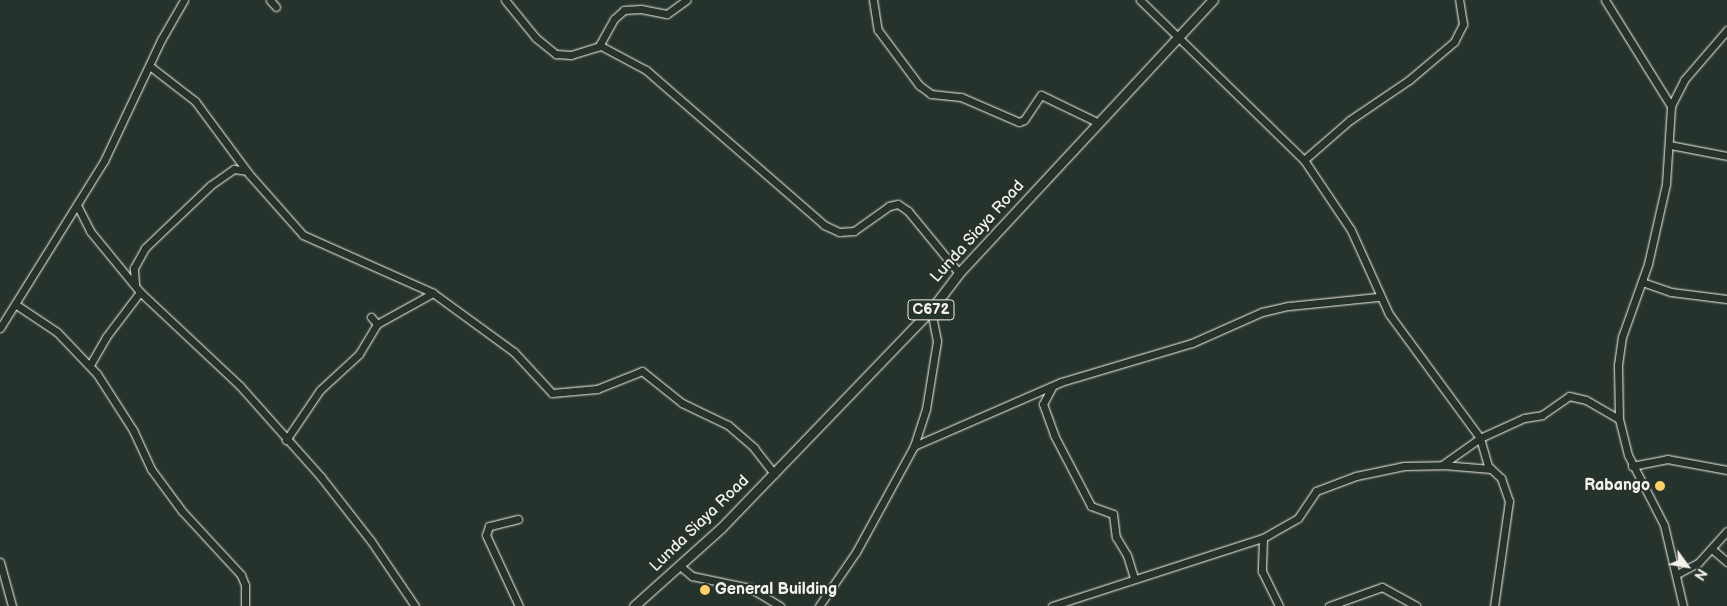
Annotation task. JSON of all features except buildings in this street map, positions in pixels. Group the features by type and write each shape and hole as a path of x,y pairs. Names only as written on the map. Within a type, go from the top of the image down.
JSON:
{"main road":[{"name":"Lunda Siaya Road","path":"634,606 680,566 774,474 931,310 959,272 1213,0"}],"street":[{"path":"0,328 104,161 132,100 151,67 161,40 184,0"},
{"path":"270,0 276,7"},
{"path":"505,0 542,44 556,54 571,55 599,46 611,49 646,70 824,225 839,232 854,231 889,206 898,204 908,212 959,272"},
{"path":"599,46 614,19 624,10 641,9 667,14 686,0"},
{"path":"873,0 878,30 919,85 931,94 960,97 1019,122 1024,120 1041,95 1099,123"},
{"path":"1140,0 1304,160 1351,230 1378,297 1410,347 1480,438 1491,469 1502,478 1509,501 1494,606"},
{"path":"1304,160 1350,120 1409,80 1454,42 1463,24 1459,0"},
{"path":"1604,0 1671,106"},
{"path":"1684,606 1664,525 1632,466 1619,420 1622,337 1642,282 1666,184 1670,146 1671,106 1684,80 1727,30"},
{"path":"151,67 195,101 247,171 307,238 433,292 514,352 552,393 597,390 642,371 682,403 728,426 754,448 774,474"},
{"path":"1670,146 1727,156"},
{"path":"90,365 106,337 138,290 134,268 145,248 211,185 234,169 247,171"},
{"path":"77,206 90,231 138,290 240,386 286,440 321,476 362,530 415,606"},
{"path":"1642,282 1671,292 1727,299"},
{"path":"286,440 320,390 360,354 377,324 433,292"},
{"path":"914,446 1061,382 1192,343 1262,312 1289,306 1378,297"},
{"path":"15,304 57,332 90,365 130,424 151,469 182,511 241,575 245,585 245,606"},
{"path":"819,606 856,552 914,446 926,409 937,341 931,310"},
{"path":"371,317 377,324"},
{"path":"1061,382 1048,390 1044,396 1046,415 1091,506 1113,514 1116,537 1127,555 1134,578"},
{"path":"1442,465 1480,438 1524,418 1542,415 1574,395 1619,420"},
{"path":"1632,466 1667,458 1727,470"},
{"path":"1052,606 1262,538 1298,518 1311,497 1321,488 1382,470 1442,465 1491,469"},
{"path":"518,519 489,526 486,535 519,606"},
{"path":"1677,574 1698,563 1727,530"},
{"path":"1262,538 1262,571 1279,606"},
{"path":"1712,549 1727,562"},
{"path":"0,562 12,606"},
{"path":"680,566 692,576 750,588 780,606"},
{"path":"1329,606 1382,587 1416,606"}],"place":[{"name":"Rabango","path":"1660,486"},
{"name":"General Building","path":"705,590"}]}
